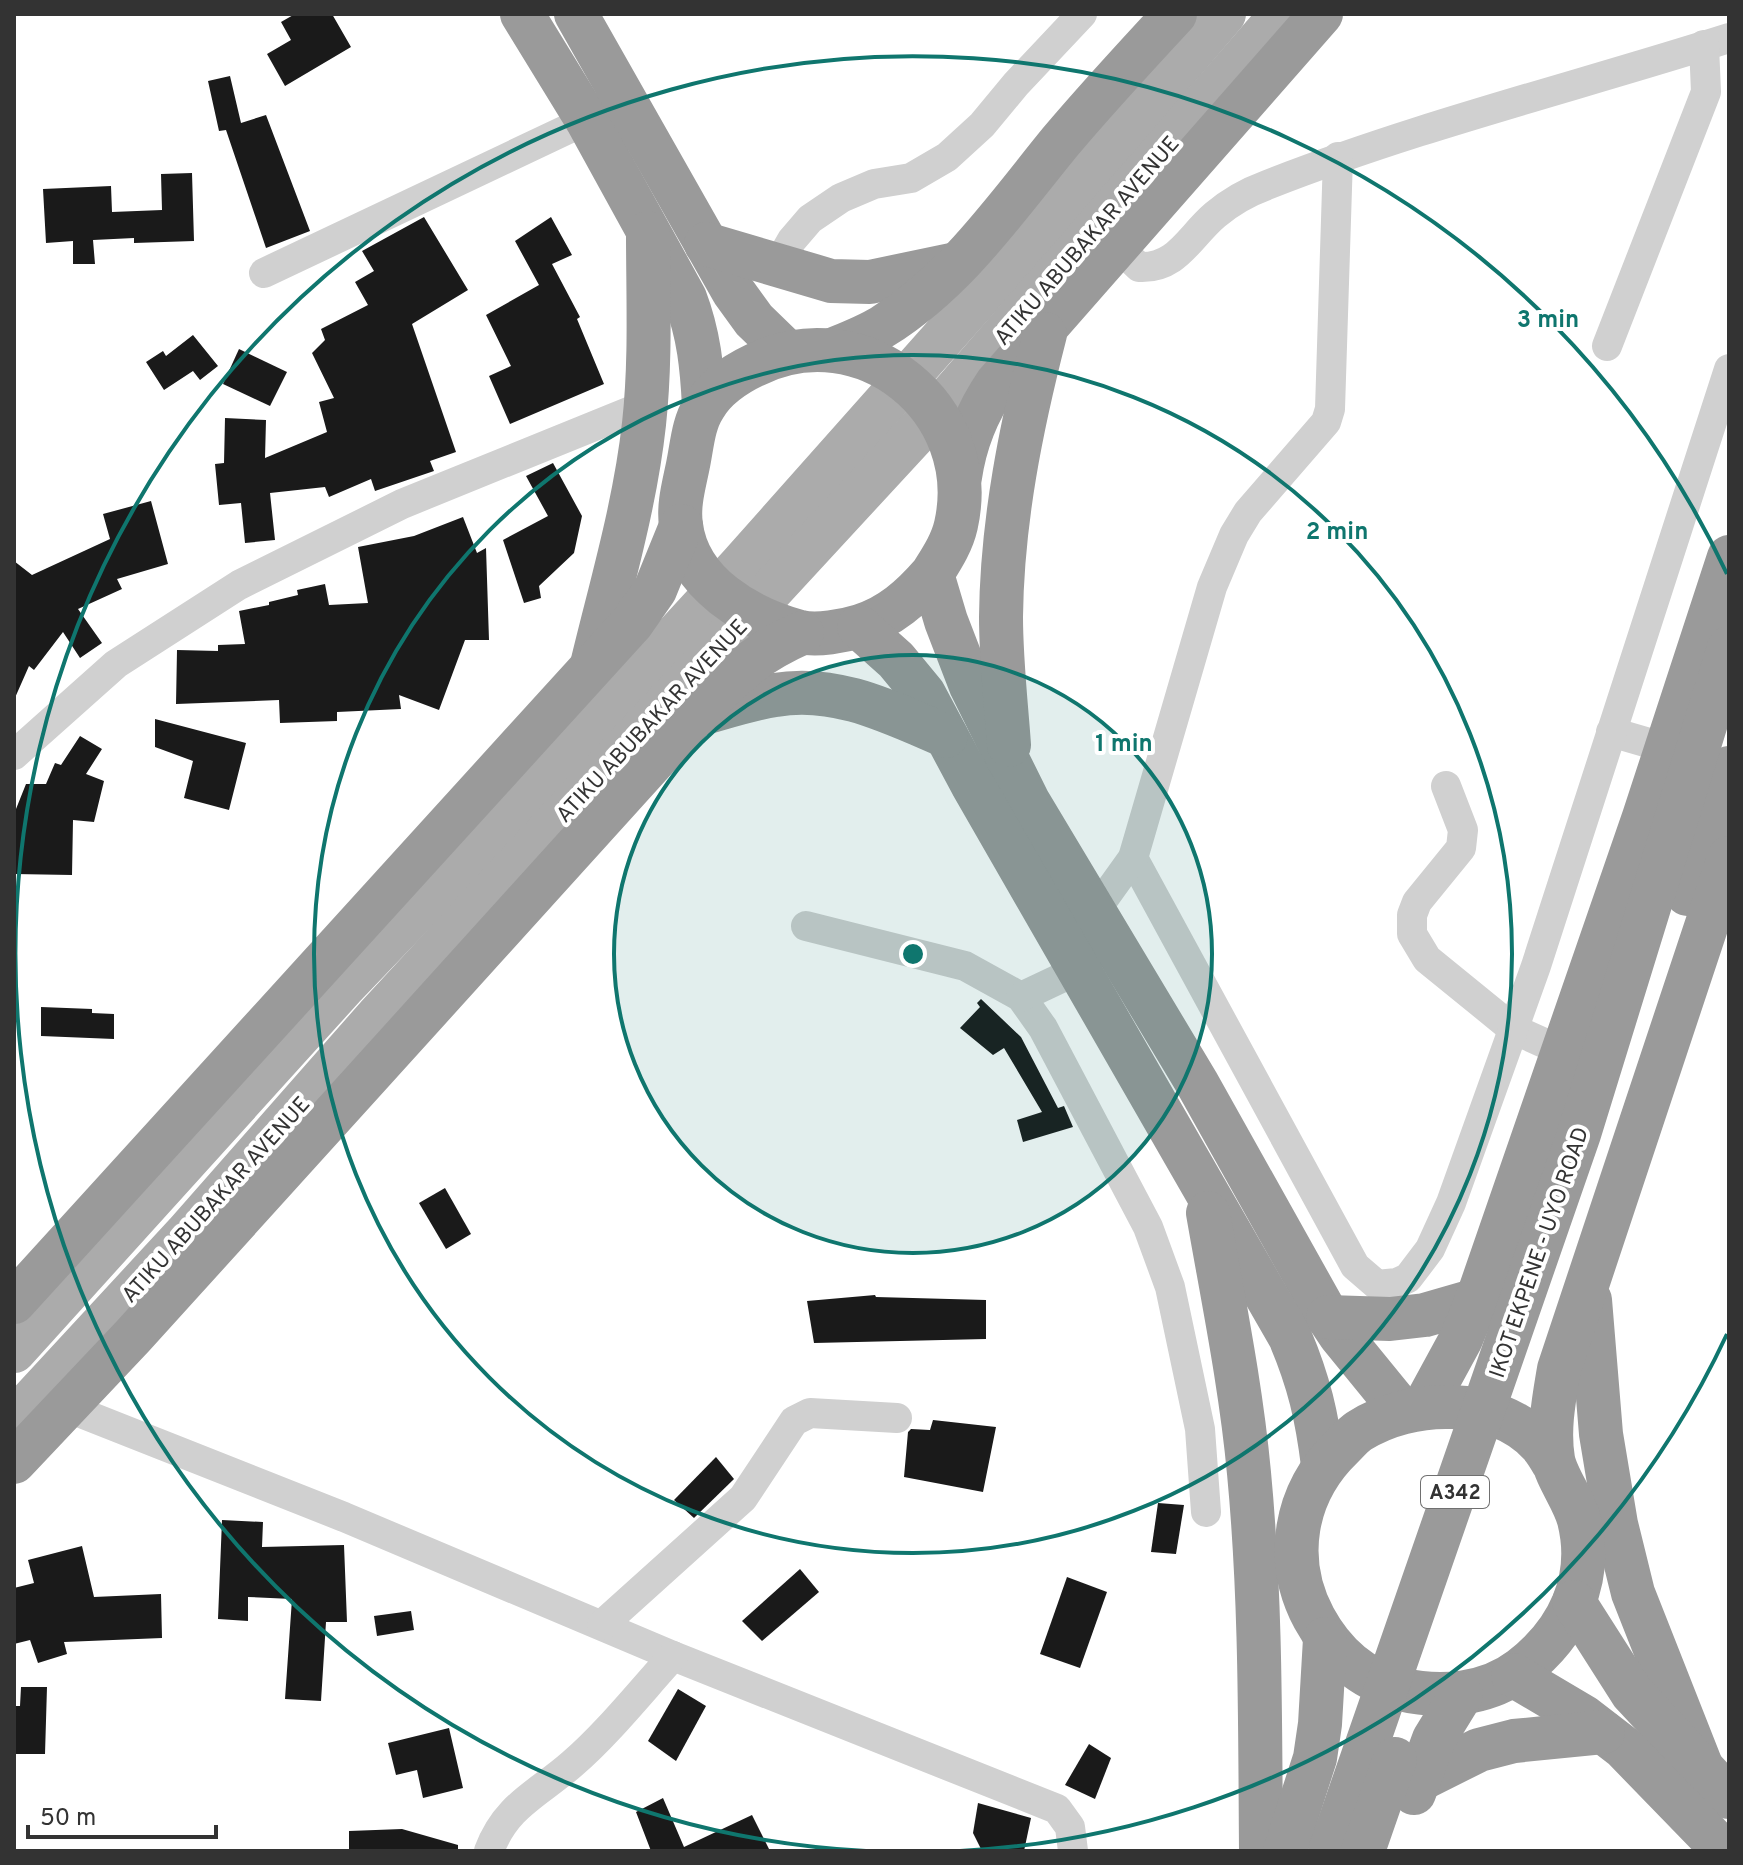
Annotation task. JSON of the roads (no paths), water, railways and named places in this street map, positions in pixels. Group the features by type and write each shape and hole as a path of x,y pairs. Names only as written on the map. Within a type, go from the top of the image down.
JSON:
{"highway":[{"path":"522,14 587,120 685,298 702,357 704,406"},
{"path":"576,14 706,244 754,320 787,352"},
{"path":"832,350 881,328 907,310 958,264 1092,104 1175,14"},
{"path":"958,484 963,454 983,403 1047,327 1104,243 1321,14"},
{"path":"591,669 633,495 646,405 648,233"},
{"path":"706,244 831,281 870,282 958,264"},
{"path":"1010,764 1001,617 1006,547 1016,457 1047,327"},
{"path":"832,350 886,366 923,396 948,437 956,460 957,523 949,548 932,574 912,596 887,614 859,627 802,633 737,607 717,592 689,551 681,526 682,492 693,435 704,406 740,372 787,352 832,350"},
{"path":"14,1302 632,623 655,590 681,526"},
{"path":"1413,1409 1461,1339 1477,1300 1564,1052 1729,557"},
{"path":"932,574 971,686 1028,801 1197,1083 1328,1317 1340,1335 1413,1409"},
{"path":"859,627 910,676 924,694 1078,970 1290,1337 1307,1378 1318,1420 1323,1465"},
{"path":"14,1462 695,715 747,662 770,647 802,633"},
{"name":"IKOT EKPENE - UYO ROAD","path":"1363,1851 1591,1141 1729,648"},
{"path":"695,715 774,695 817,693 872,704 946,736"},
{"name":"IKOT EKPENE - UYO ROAD","path":"1330,1851 1729,768"},
{"path":"1553,1463 1551,1421 1559,1369 1729,858"},
{"path":"1203,1183 1249,1473 1260,1650 1261,1851"},
{"path":"1588,1280 1601,1434 1616,1524 1633,1593 1716,1783"},
{"path":"1328,1317 1390,1319 1425,1315 1477,1300"},
{"path":"1449,1406 1498,1417 1539,1442 1568,1488 1580,1521 1583,1554 1581,1578 1565,1624 1550,1643 1513,1675 1461,1695 1421,1694 1385,1685 1352,1666 1325,1639 1303,1598 1295,1552 1302,1506 1323,1465 1358,1431 1413,1409 1449,1406"},
{"path":"1574,1602 1632,1693 1716,1783"},
{"path":"1285,1851 1315,1758 1325,1639"},
{"path":"1513,1675 1584,1717 1623,1747 1724,1851"},
{"path":"1392,1851 1434,1739 1461,1695"},
{"path":"1419,1780 1479,1750 1514,1741 1603,1732"}],"main road":[{"name":"ATIKU ABUBAKAR AVENUE","path":"14,1420 186,1234 377,1017 596,750 740,566 1059,207 1224,14"},
{"name":"ATIKU ABUBAKAR AVENUE","path":"14,1351 344,986 596,750 1104,243 1282,14"}],"street":[{"path":"777,266 792,240 810,219 841,198 874,184 911,178 947,157 982,125 1069,19"},
{"path":"1104,243 1139,267 1155,268 1167,264 1215,215 1246,193 1338,157 1717,42 1706,92 1607,346"},
{"path":"264,273 587,120"},
{"path":"1095,911 1133,858 1212,587 1234,535 1248,512 1321,428 1330,409 1338,157"},
{"path":"1133,858 1355,1266 1377,1285 1397,1283 1408,1278 1430,1249 1451,1203 1541,951 1729,369"},
{"path":"14,755 116,664 239,585 402,504 646,405"},
{"path":"1611,732 1666,748"},
{"path":"1446,786 1463,830 1461,848 1417,902 1412,915 1412,934 1427,959 1513,1029 1564,1052"},
{"path":"806,926 965,966 1021,997 1043,1028 1148,1227 1170,1287 1197,1415 1206,1512"},
{"path":"1021,997 1078,970"},
{"path":"66,1407 344,1517 673,1656 1057,1809 1070,1827 1073,1851"},
{"path":"602,1625 743,1498 794,1421 810,1413 897,1418"},
{"path":"489,1851 507,1817 519,1803 573,1763 673,1656"}]}
